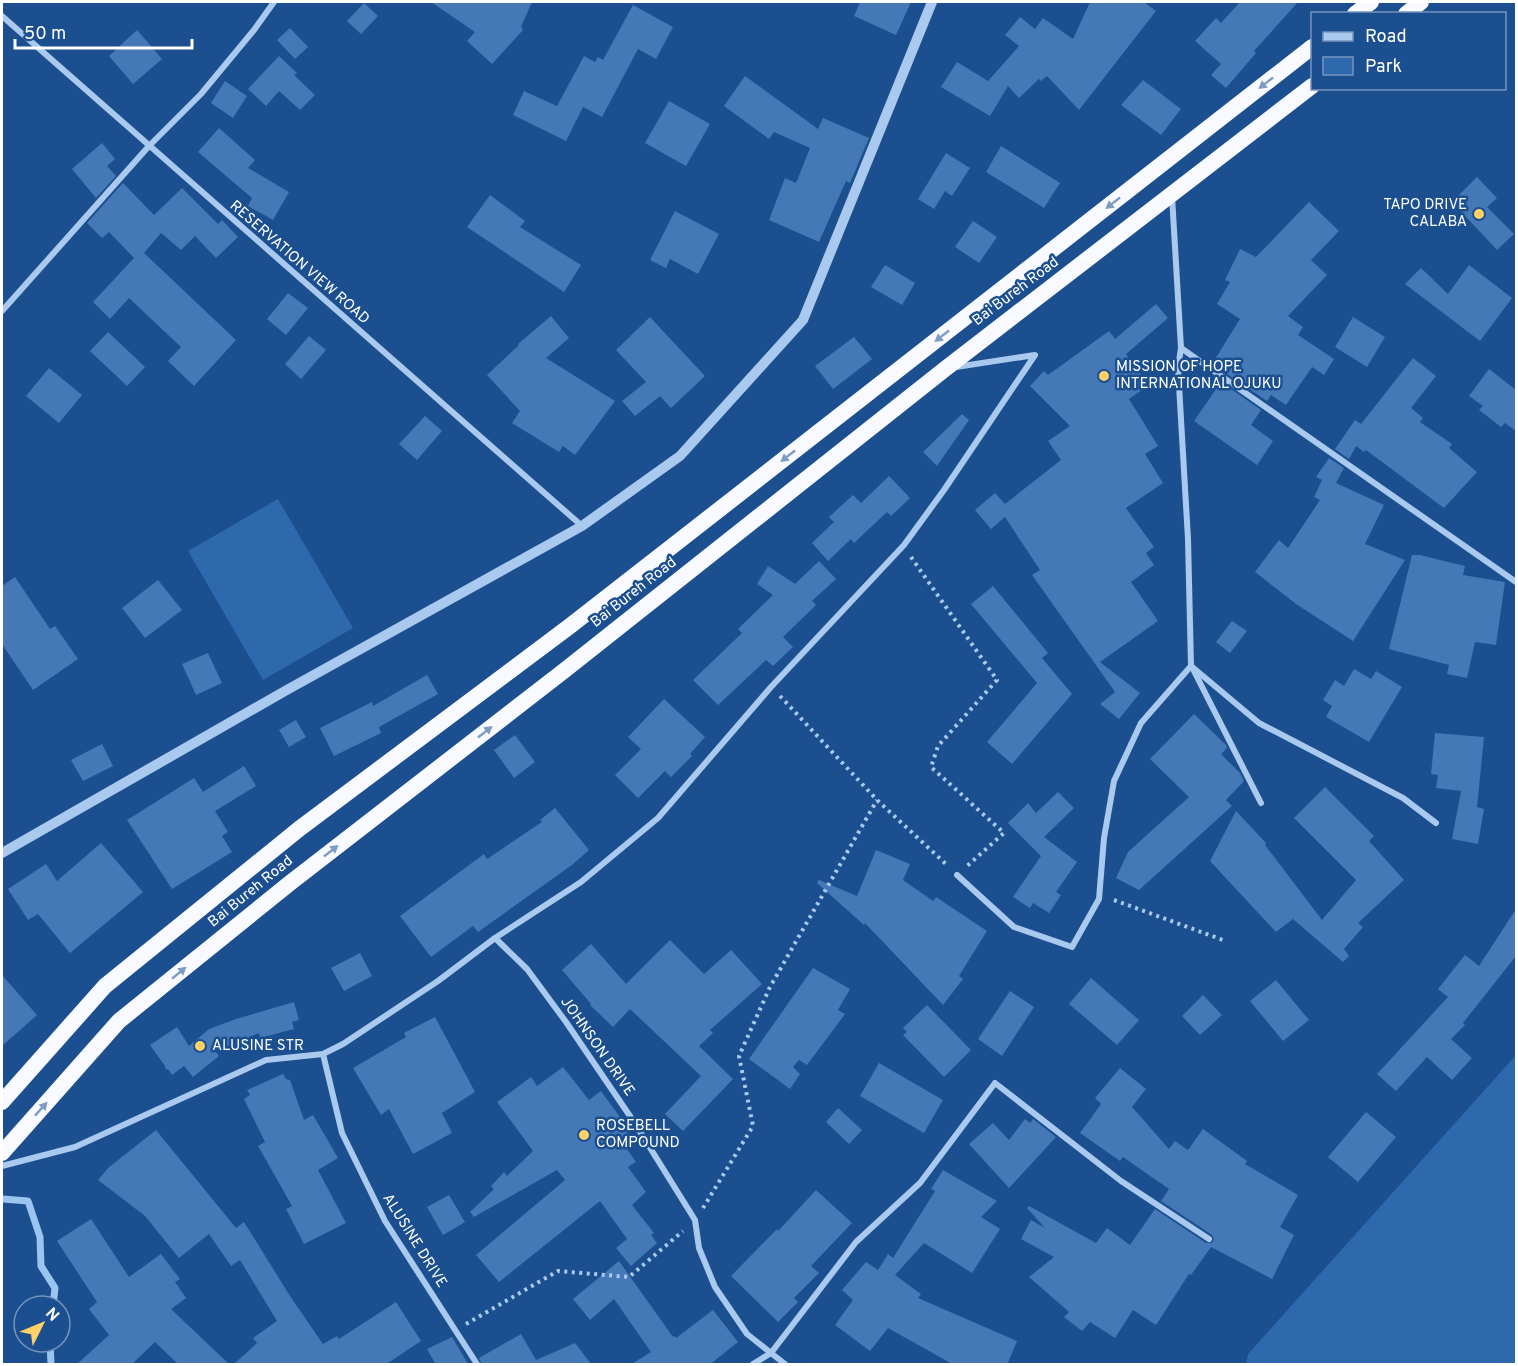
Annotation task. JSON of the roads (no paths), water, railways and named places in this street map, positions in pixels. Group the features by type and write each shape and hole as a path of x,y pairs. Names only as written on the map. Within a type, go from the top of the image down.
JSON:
{"highway":[{"path":"1358,12 1371,2"},
{"path":"1408,12 1421,2"},
{"name":"Bai Bureh Road","path":"2,1102 105,986 299,828 570,627 1311,48"},
{"name":"Bai Bureh Road","path":"2,1153 119,1021 290,883 565,670 945,369 1311,87"}],"street":[{"path":"2,311 149,146 201,94 274,2"},
{"path":"2,853 582,526 680,456 804,320 932,2"},
{"name":"RESERVATION VIEW ROAD","path":"2,16 582,526"},
{"path":"1172,196 1181,348 1178,368 1188,539 1191,666 1224,726 1261,803"},
{"path":"1181,348 1516,582"},
{"path":"2,1166 75,1147 266,1060 323,1054 343,1044 438,981 495,938 581,882 658,818 771,687 904,545 1035,355 945,369"},
{"path":"957,875 1014,927 1072,947 1099,899 1104,838 1114,782 1141,723 1191,666"},
{"path":"1191,666 1259,723 1403,798 1436,823"},
{"name":"JOHNSON DRIVE","path":"495,938 527,969 566,1022 634,1122 696,1220 699,1248 715,1287 747,1334 785,1365"},
{"name":"ALUSINE DRIVE","path":"323,1054 342,1133 385,1221 477,1365"},
{"path":"753,1365 771,1353 856,1242 920,1183 996,1083 1121,1181 1209,1239"}],"waterway":[{"path":"3,1199 28,1201 40,1237 41,1266 55,1288 54,1294"},
{"path":"51,1354 51,1364"}],"place":[{"name":"TAPO DRIVE CALABA","path":"1479,214"},
{"name":"MISSION OF HOPE INTERNATIONAL OJUKU","path":"1104,376"},
{"name":"ALUSINE STR","path":"200,1046"},
{"name":"ROSEBELL COMPOUND","path":"584,1135"}]}
